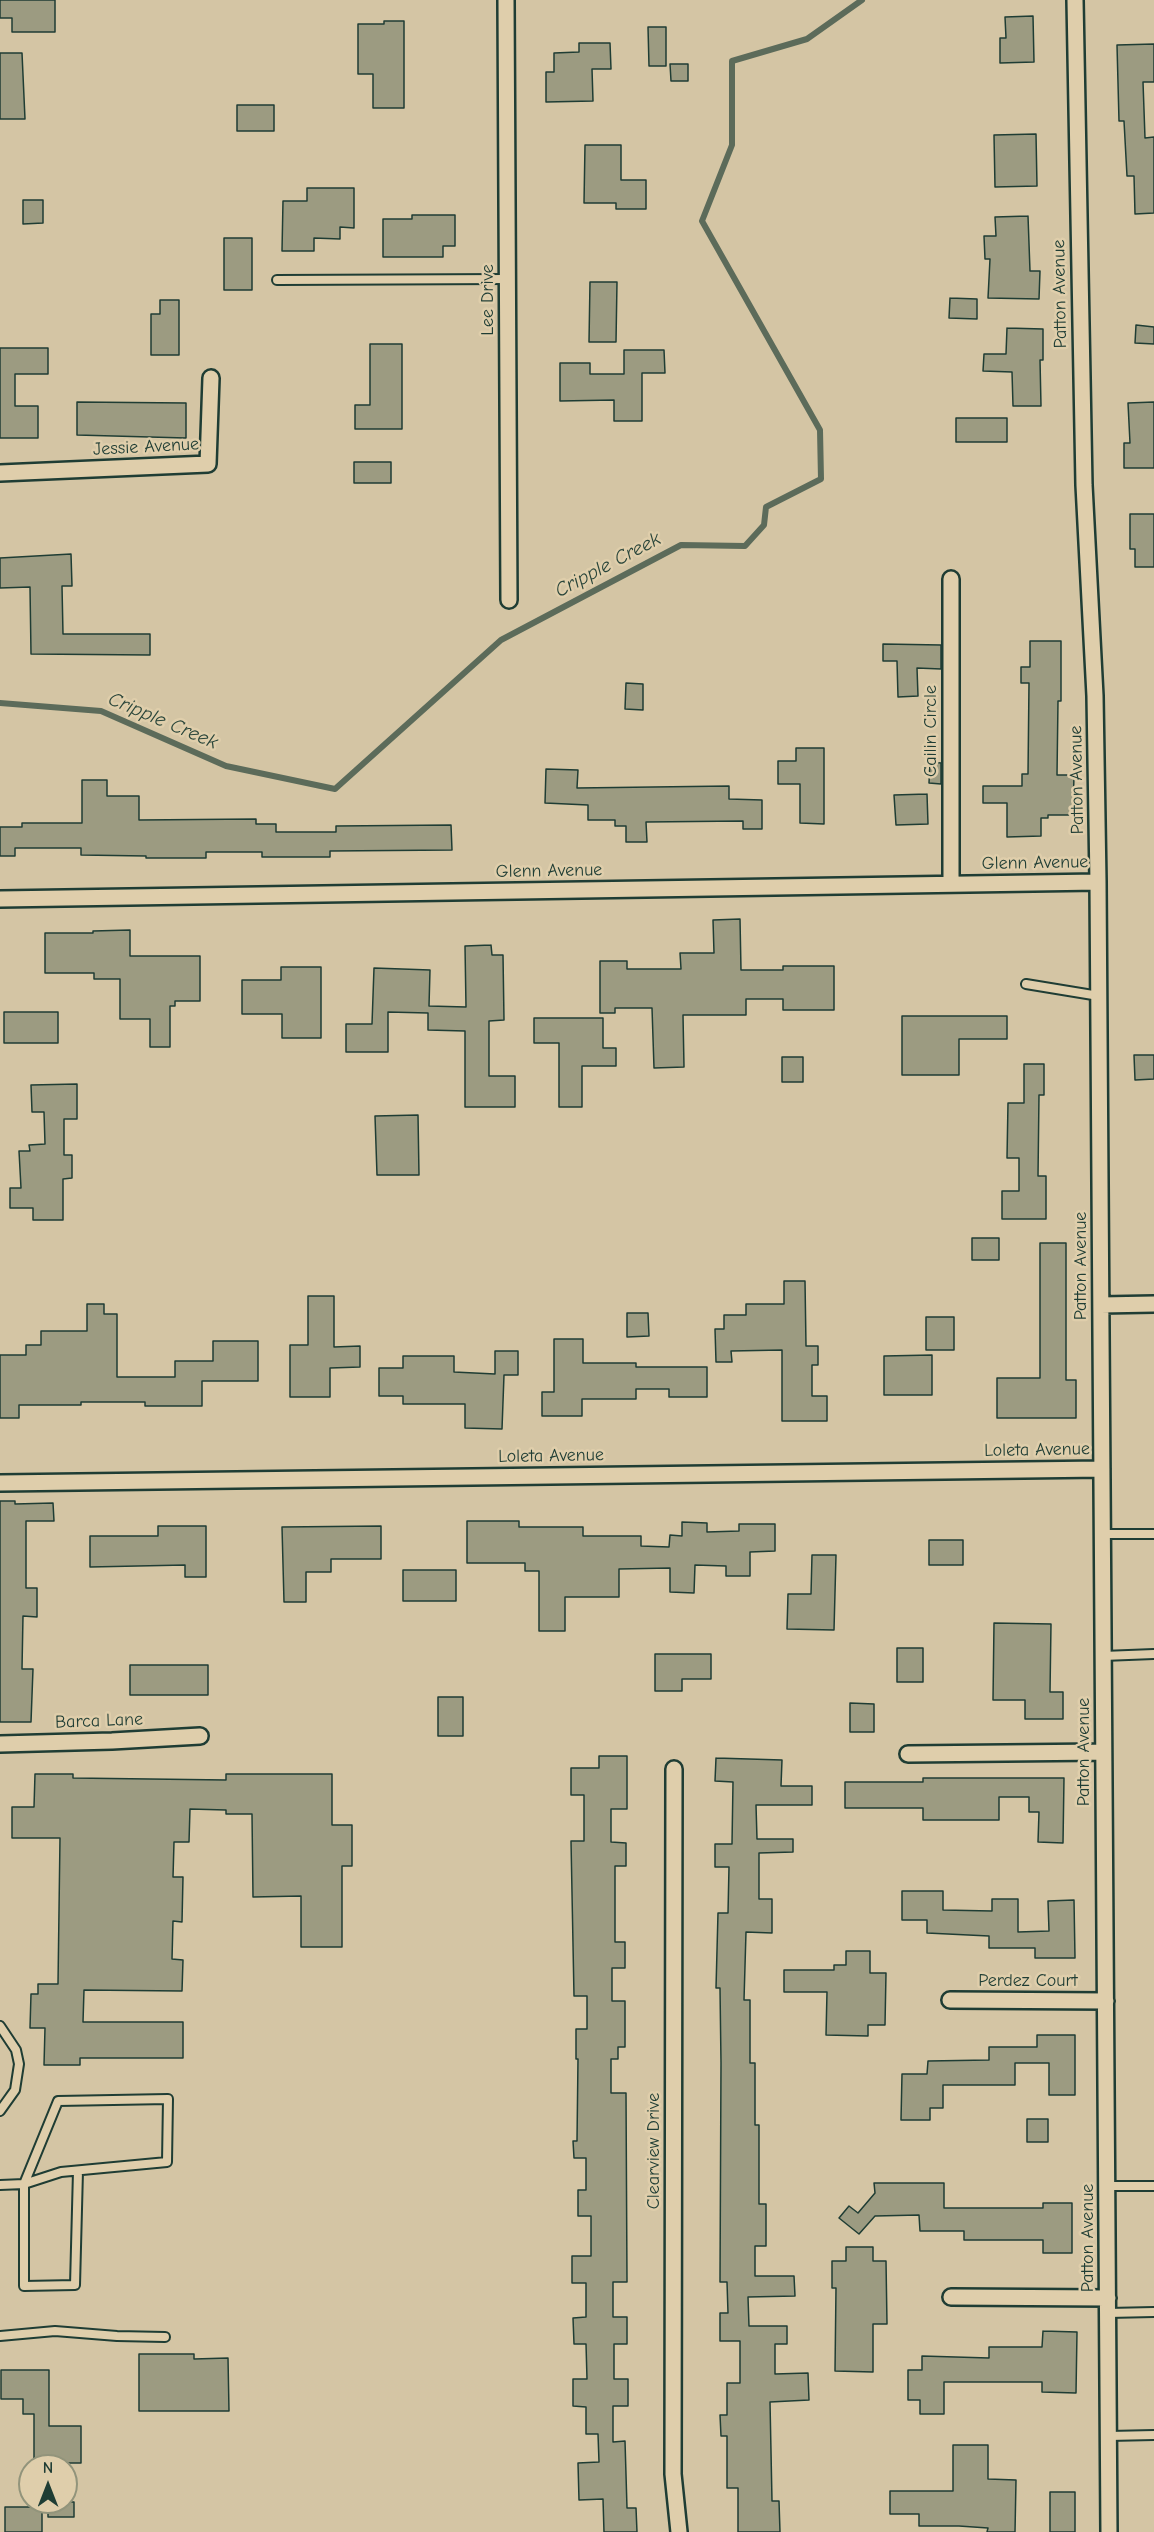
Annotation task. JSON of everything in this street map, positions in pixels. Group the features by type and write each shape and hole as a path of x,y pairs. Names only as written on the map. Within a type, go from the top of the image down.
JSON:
{"street":[{"name":"Lee Drive","path":"506,0 509,600"},
{"name":"Patton Avenue","path":"1075,0 1083,474 1095,696 1098,882 1109,2532"},
{"name":"Jessie Avenue","path":"0,473 208,465 211,378"},
{"name":"Cailin Circle","path":"951,579 951,884"},
{"name":"Glenn Avenue","path":"0,899 1098,882"},
{"path":"1101,1305 1154,1304"},
{"name":"Loleta Avenue","path":"0,1483 1102,1469"},
{"name":"Barca Lane","path":"0,1744 200,1736"},
{"path":"908,1754 1103,1752"},
{"name":"Clearview Drive","path":"674,1769 673,2474 679,2532"},
{"name":"Perdez Court","path":"950,2000 1106,2001"},
{"path":"951,2297 1108,2305"}],"lane":[{"path":"277,280 507,279"},
{"path":"1026,984 1099,996"},
{"path":"1102,1534 1154,1534"},
{"path":"1103,1656 1154,1654"},
{"path":"0,2026 16,2050 20,2064 15,2090 0,2111"},
{"path":"0,2185 24,2184 61,2172 167,2162 168,2099 57,2101 24,2184 24,2286 75,2285 78,2171"},
{"path":"1107,2186 1154,2186"},
{"path":"1108,2305 1154,2312"},
{"path":"0,2336 55,2331 165,2337"},
{"path":"1108,2436 1154,2435"}],"building":[{"path":"0,0 55,0 55,32 12,32 12,18 0,18"},
{"path":"1033,16 1034,62 1000,63 1000,38 1006,38 1005,17"},
{"path":"384,21 404,21 404,108 373,108 373,74 358,74 358,24 384,24"},
{"path":"648,27 666,27 666,66 649,66"},
{"path":"579,43 610,43 611,69 592,69 593,101 546,102 546,72 554,72 554,53 579,52"},
{"path":"1154,44 1154,82 1143,82 1145,138 1154,137 1154,213 1135,214 1134,176 1127,176 1124,121 1119,121 1117,45"},
{"path":"0,53 22,53 25,119 0,119"},
{"path":"670,64 688,64 688,81 671,81"},
{"path":"237,105 274,105 274,131 237,131"},
{"path":"1036,134 1037,186 995,187 994,135"},
{"path":"585,145 621,145 621,180 646,180 646,209 616,209 616,203 584,203"},
{"path":"307,188 354,188 354,228 340,227 340,239 314,238 314,251 282,251 283,201 307,201"},
{"path":"23,200 43,200 43,223 23,224"},
{"path":"412,215 455,215 455,246 443,246 443,257 383,257 383,219 412,219"},
{"path":"1028,216 1030,271 1040,271 1039,299 988,298 990,259 985,259 984,236 996,236 995,217"},
{"path":"224,238 252,238 252,290 224,290"},
{"path":"590,282 617,282 616,342 589,342"},
{"path":"950,298 977,299 977,319 949,318"},
{"path":"160,300 179,300 179,355 151,355 151,314 160,314"},
{"path":"1136,325 1154,327 1154,344 1135,343"},
{"path":"1007,328 1043,329 1043,360 1040,360 1041,406 1013,406 1012,372 983,371 984,354 1006,354"},
{"path":"370,344 402,344 402,429 355,429 355,405 370,405"},
{"path":"0,348 48,348 48,374 15,374 15,406 38,406 38,438 0,438"},
{"path":"624,350 664,350 665,373 642,373 642,421 614,421 614,400 560,401 560,363 590,363 590,374 624,374"},
{"path":"77,402 186,403 186,438 77,435"},
{"path":"1154,402 1154,468 1124,468 1124,443 1130,443 1128,403"},
{"path":"956,418 1007,418 1007,442 956,442"},
{"path":"354,462 391,462 391,483 354,483"},
{"path":"1130,514 1154,514 1154,567 1135,567 1135,549 1130,549"},
{"path":"71,554 72,586 62,586 63,634 150,634 150,655 31,654 30,587 0,588 0,558"},
{"path":"1030,641 1061,641 1057,775 1074,775 1073,815 1048,815 1048,818 1041,818 1041,836 1007,837 1007,803 983,803 983,786 1022,786 1022,774 1028,774 1029,683 1021,683 1021,667 1030,667"},
{"path":"883,644 941,645 941,669 917,668 918,696 898,697 897,661 883,661"},
{"path":"626,683 643,684 643,710 625,709"},
{"path":"796,748 824,748 824,824 800,823 800,784 778,784 778,761 796,761"},
{"path":"930,762 941,763 941,784 929,783"},
{"path":"546,769 578,770 577,788 729,786 729,799 762,800 762,829 743,829 743,821 646,822 647,842 626,842 626,826 615,826 615,820 588,820 588,805 545,803"},
{"path":"82,780 107,780 107,796 139,796 139,820 256,819 256,824 276,824 276,832 336,832 336,826 451,825 452,850 330,851 330,857 262,857 262,852 206,852 206,858 146,858 146,856 81,855 81,848 15,848 15,856 0,856 0,827 22,827 22,823 82,823"},
{"path":"927,794 928,824 896,825 894,795"},
{"path":"740,919 741,970 783,970 783,966 834,966 834,1010 783,1010 783,999 746,999 746,1015 683,1015 684,1067 654,1068 652,1008 615,1008 615,1013 600,1013 600,961 627,961 627,969 681,969 680,953 714,953 713,920"},
{"path":"130,930 130,956 200,956 200,1001 175,1001 175,1006 170,1006 170,1047 150,1047 150,1019 120,1019 120,979 94,979 94,973 45,973 45,933"},
{"path":"491,945 492,955 503,955 504,1020 489,1021 489,1076 515,1076 515,1107 465,1107 465,1031 428,1030 428,1013 388,1012 388,1052 346,1052 346,1024 372,1024 374,968 430,970 429,1006 466,1007 465,946"},
{"path":"281,967 321,967 321,1038 282,1038 282,1014 242,1014 242,980 281,980"},
{"path":"4,1012 58,1012 58,1043 4,1043"},
{"path":"902,1016 1007,1016 1007,1039 959,1039 959,1075 902,1075"},
{"path":"534,1018 603,1018 603,1048 616,1048 616,1066 582,1066 582,1107 559,1107 559,1043 534,1043"},
{"path":"1134,1055 1154,1055 1154,1079 1135,1080"},
{"path":"782,1057 803,1057 803,1082 782,1082"},
{"path":"1024,1064 1044,1064 1044,1095 1039,1095 1038,1176 1046,1176 1046,1219 1002,1219 1002,1191 1019,1191 1019,1158 1007,1158 1008,1103 1024,1103"},
{"path":"77,1084 77,1119 64,1119 64,1155 72,1155 72,1178 63,1179 63,1220 33,1220 33,1208 10,1208 10,1188 21,1188 19,1151 30,1151 29,1145 45,1144 44,1112 32,1112 31,1085"},
{"path":"418,1115 419,1175 377,1175 375,1116"},
{"path":"972,1238 999,1238 999,1260 972,1260"},
{"path":"1040,1243 1066,1243 1066,1380 1076,1380 1076,1418 997,1418 997,1378 1040,1378"},
{"path":"784,1281 805,1281 806,1346 818,1346 818,1365 812,1365 812,1396 827,1396 827,1421 782,1421 782,1350 731,1351 732,1362 716,1362 715,1329 724,1329 724,1315 746,1315 746,1304 784,1304"},
{"path":"308,1296 334,1296 334,1347 360,1346 360,1367 330,1368 330,1397 290,1397 290,1345 308,1345"},
{"path":"87,1304 104,1304 104,1314 117,1314 117,1377 175,1377 175,1361 213,1361 213,1341 258,1341 258,1381 202,1381 202,1406 145,1406 145,1402 19,1405 19,1418 0,1418 0,1355 26,1355 26,1345 41,1345 41,1331 87,1331"},
{"path":"627,1313 648,1313 649,1336 627,1337"},
{"path":"926,1317 954,1317 954,1350 926,1350"},
{"path":"554,1339 583,1339 583,1363 636,1363 636,1367 707,1367 707,1397 669,1397 669,1389 636,1389 636,1399 582,1399 582,1416 542,1416 542,1392 554,1392"},
{"path":"495,1351 518,1351 518,1375 504,1375 502,1429 465,1428 465,1404 403,1404 403,1396 379,1396 379,1368 403,1368 403,1356 454,1356 454,1372 495,1374"},
{"path":"932,1355 932,1395 884,1395 884,1356"},
{"path":"0,1501 15,1501 15,1504 53,1503 54,1521 26,1521 26,1588 37,1588 37,1617 23,1616 22,1669 33,1669 31,1722 0,1722"},
{"path":"467,1521 519,1521 519,1527 583,1527 583,1536 641,1536 641,1546 669,1547 670,1535 682,1536 682,1522 707,1523 707,1532 739,1531 739,1524 775,1524 775,1551 750,1552 750,1576 726,1576 726,1566 695,1565 694,1593 670,1592 670,1568 619,1569 619,1597 565,1597 565,1631 539,1631 539,1571 525,1571 525,1563 467,1563"},
{"path":"158,1526 206,1526 206,1577 185,1577 185,1565 90,1567 90,1536 158,1536"},
{"path":"381,1526 381,1559 331,1559 331,1572 306,1572 306,1602 284,1602 282,1527"},
{"path":"929,1540 963,1540 963,1565 929,1565"},
{"path":"812,1555 836,1555 834,1630 787,1629 788,1594 811,1594"},
{"path":"403,1570 456,1570 456,1601 403,1601"},
{"path":"994,1623 1051,1624 1050,1692 1063,1692 1063,1719 1025,1719 1025,1700 993,1700"},
{"path":"897,1648 923,1648 923,1682 897,1682"},
{"path":"655,1654 711,1654 711,1679 682,1679 682,1691 655,1691"},
{"path":"130,1665 208,1665 208,1695 130,1695"},
{"path":"438,1697 463,1697 463,1736 438,1736"},
{"path":"850,1703 874,1704 874,1732 850,1732"},
{"path":"599,1756 627,1756 627,1809 611,1809 611,1842 626,1843 626,1866 615,1866 615,1942 625,1942 625,1968 612,1968 612,2001 625,2001 625,2047 618,2047 618,2059 611,2059 611,2093 626,2093 627,2282 613,2282 613,2317 627,2317 627,2344 614,2344 614,2379 628,2379 628,2406 613,2406 613,2442 625,2441 627,2508 636,2508 637,2532 604,2532 603,2499 579,2500 578,2463 599,2462 598,2434 586,2434 586,2407 573,2406 573,2379 587,2379 586,2344 574,2344 573,2318 586,2317 586,2283 572,2283 572,2256 591,2256 591,2216 578,2216 578,2190 586,2190 586,2158 574,2158 573,2141 577,2141 576,2029 587,2029 587,1996 574,1996 571,1841 584,1841 584,1795 571,1795 571,1768 599,1768"},
{"path":"716,1758 782,1760 781,1786 812,1786 812,1805 756,1805 757,1839 793,1839 793,1852 759,1853 759,1899 772,1899 772,1933 746,1932 744,2000 750,2000 750,2063 755,2063 755,2125 759,2125 759,2204 766,2204 766,2246 755,2246 755,2276 794,2276 795,2296 748,2297 749,2326 787,2326 787,2344 775,2344 775,2374 808,2373 809,2400 770,2402 772,2501 779,2501 780,2532 738,2532 738,2488 727,2488 727,2436 721,2436 720,2415 727,2415 727,2383 740,2383 740,2341 720,2341 720,2313 728,2313 727,2282 720,2282 720,1988 716,1988 718,1913 728,1913 729,1867 715,1867 715,1844 732,1844 733,1782 715,1781"},
{"path":"35,1774 73,1774 73,1778 226,1780 226,1774 332,1774 332,1825 352,1825 352,1866 342,1866 342,1947 301,1947 301,1896 253,1897 252,1814 226,1814 226,1810 190,1809 189,1842 174,1842 173,1877 183,1877 182,1922 173,1921 172,1959 183,1960 182,1991 84,1990 83,2022 183,2022 183,2058 80,2058 80,2065 44,2065 45,2028 30,2028 31,1994 38,1994 38,1984 58,1984 60,1838 12,1838 12,1807 34,1807"},
{"path":"923,1778 1064,1778 1063,1843 1038,1842 1039,1812 1029,1812 1029,1797 999,1797 999,1820 923,1820 923,1808 845,1808 845,1782 923,1782"},
{"path":"902,1891 943,1891 943,1910 992,1911 992,1899 1018,1899 1018,1932 1049,1931 1048,1901 1074,1900 1075,1958 1035,1958 1035,1948 989,1948 989,1936 927,1933 927,1920 902,1920"},
{"path":"846,1951 870,1951 870,1973 886,1973 885,2025 868,2025 868,2036 826,2035 827,1992 784,1992 784,1970 834,1970 834,1965 846,1965"},
{"path":"1037,2035 1075,2035 1075,2095 1049,2095 1049,2063 1015,2063 1015,2085 943,2085 943,2108 930,2108 930,2120 901,2120 902,2074 927,2074 928,2061 989,2060 989,2047 1037,2047"},
{"path":"1027,2119 1048,2119 1048,2142 1027,2142"},
{"path":"874,2183 944,2183 944,2208 1043,2208 1043,2203 1072,2203 1072,2253 1043,2253 1043,2240 964,2240 964,2231 920,2231 919,2215 875,2216 859,2234 839,2218 849,2206 858,2213 875,2193"},
{"path":"846,2247 873,2247 873,2261 886,2261 887,2324 873,2324 873,2372 835,2371 836,2288 832,2288 832,2261 846,2261"},
{"path":"1043,2331 1077,2332 1076,2393 1042,2392 1042,2382 944,2382 944,2414 920,2414 920,2400 908,2400 908,2370 922,2370 922,2356 989,2358 989,2347 1042,2347"},
{"path":"139,2354 194,2354 194,2359 228,2358 229,2411 139,2411"},
{"path":"1,2370 49,2370 49,2426 81,2426 81,2463 78,2463 78,2454 34,2454 34,2414 23,2414 23,2399 1,2399"},
{"path":"953,2445 988,2445 988,2479 1016,2480 1015,2532 987,2532 988,2528 959,2526 919,2526 919,2514 890,2514 890,2491 953,2491"},
{"path":"1050,2492 1075,2492 1075,2532 1050,2532"},
{"path":"5,2507 18,2507 18,2514 42,2514 42,2532 5,2532"},
{"path":"48,2514 74,2514 74,2517 48,2517"}],"waterway":[{"name":"Cripple Creek","path":"0,703 101,711 226,766 335,789 501,640 681,545 745,546 764,525 766,507 821,479 820,430 702,221 732,145 732,61 807,39 862,0"}]}
